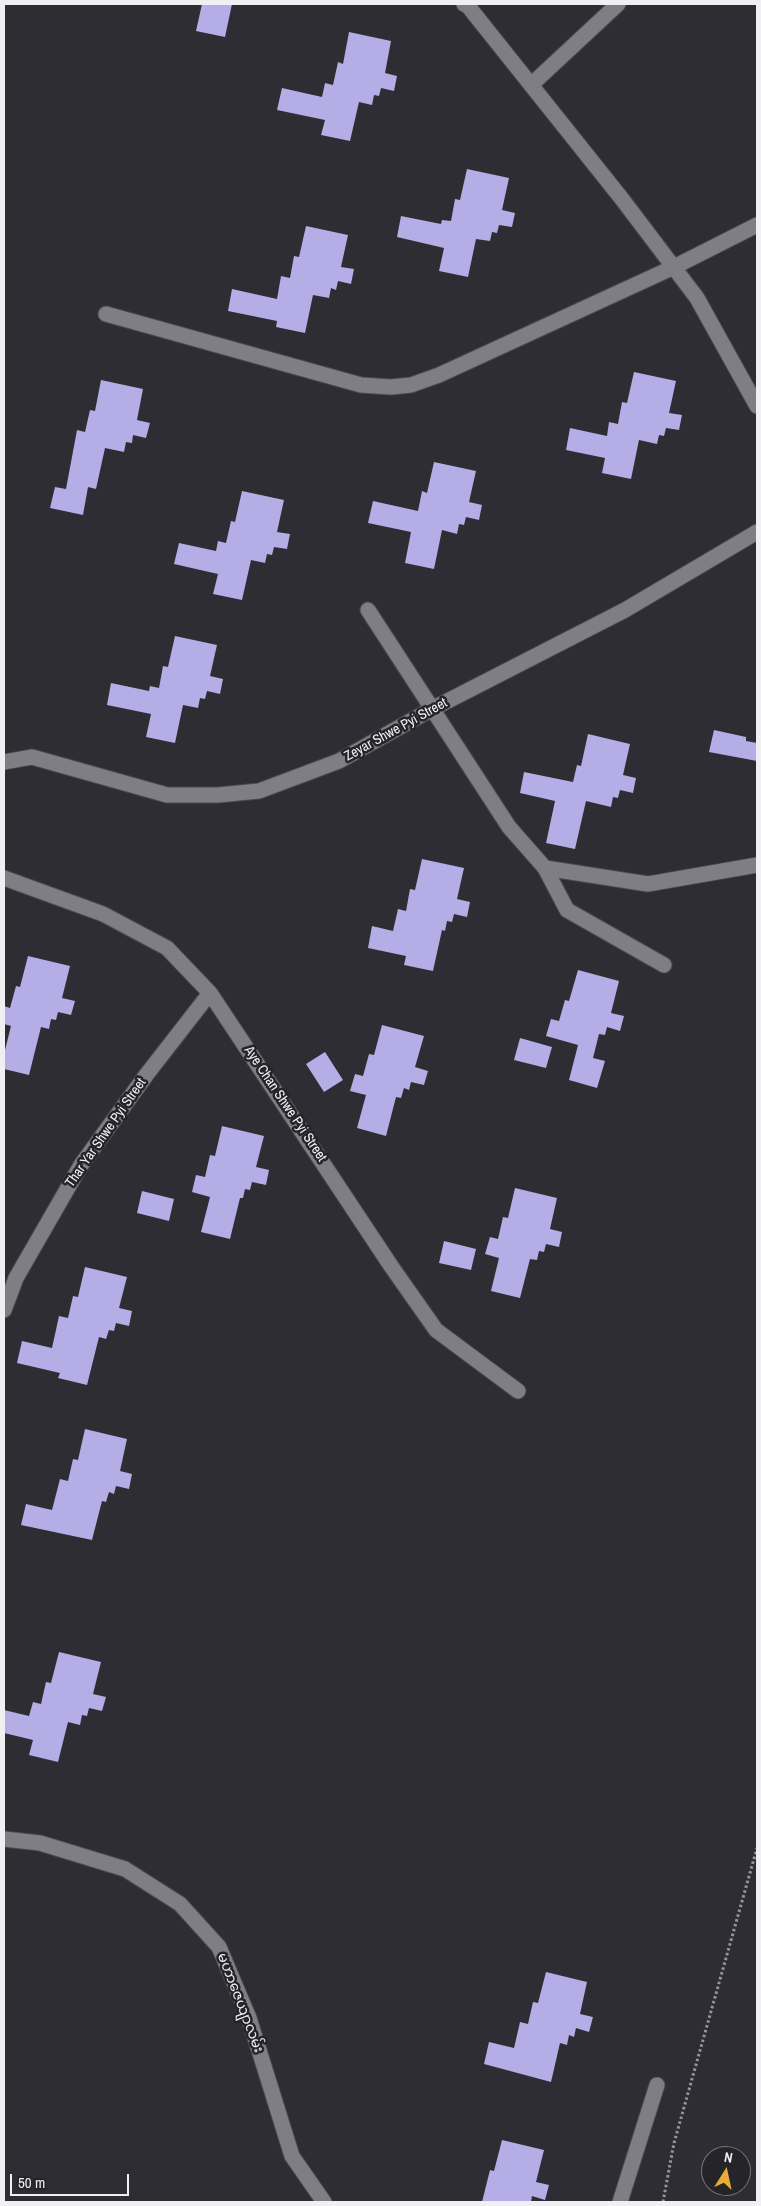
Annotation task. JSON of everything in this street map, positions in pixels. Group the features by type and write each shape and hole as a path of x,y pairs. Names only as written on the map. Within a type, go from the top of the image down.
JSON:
{"street":[{"path":"464,4 468,6 622,198 697,298 757,406"},
{"path":"531,85 618,4"},
{"path":"106,314 361,385 410,386 439,375 674,267 757,225"},
{"name":"Zeyar Shwe Pyi Street","path":"4,762 32,757 167,795 218,795 259,791 339,761 432,709 625,610 757,532"},
{"path":"368,610 509,827 545,868 566,910 664,965"},
{"path":"545,868 648,884 757,865"},
{"name":"Aye Chan Shwe Pyi Street","path":"4,878 103,914 167,948 210,993 391,1266 436,1330 518,1391"},
{"name":"Thar Yar Shwe Pyi Street","path":"5,1303 16,1278 81,1165 147,1074 210,993"},
{"name":"မဟာဇေယျာလမ်း","path":"4,1839 40,1843 125,1869 180,1904 219,1948 249,2018 292,2156 324,2202"},
{"path":"620,2202 656,2086"}],"path":[{"path":"663,2202 674,2143 757,1848"}],"building":[{"path":"202,4 232,4 225,37 196,31"},
{"path":"349,32 391,41 385,73 397,76 394,91 381,88 379,96 374,95 372,105 359,102 350,141 321,135 325,120 277,110 282,88 322,97 325,83 333,85 338,62 343,64"},
{"path":"467,169 509,178 502,210 515,213 512,227 499,225 497,233 492,232 490,241 476,239 468,277 439,271 444,248 397,237 401,216 441,224 442,220 451,221 455,199 460,200"},
{"path":"306,226 348,235 341,267 354,269 351,284 338,281 336,290 331,288 329,298 313,295 305,333 276,327 277,321 228,311 232,289 277,299 281,276 290,278 294,256 299,257"},
{"path":"634,372 676,381 669,413 682,415 679,430 666,428 664,436 659,435 657,444 639,440 631,479 602,473 605,458 566,450 570,428 607,436 609,422 618,424 622,402 627,403"},
{"path":"101,380 143,389 137,420 150,423 146,438 133,435 132,443 126,442 124,452 105,448 96,489 88,487 83,515 50,508 55,487 66,489 77,430 85,432 90,410 95,411"},
{"path":"434,462 476,471 469,502 482,505 479,520 466,517 464,525 459,524 457,534 442,530 434,569 405,563 411,532 368,523 373,501 418,511 422,491 427,493"},
{"path":"242,491 284,500 277,532 290,534 287,549 274,547 272,555 267,554 265,563 251,560 242,600 213,594 218,574 174,564 179,543 216,551 218,541 226,543 231,521 235,522"},
{"path":"175,636 217,645 210,676 223,679 220,694 207,691 205,699 200,698 198,708 183,705 175,743 146,737 151,714 107,705 111,683 149,691 150,686 159,688 163,666 168,667"},
{"path":"714,730 746,737 746,741 757,743 757,761 709,752"},
{"path":"588,734 630,744 623,775 636,778 633,793 620,790 618,798 613,797 611,807 586,801 575,849 546,843 555,801 520,793 524,772 573,782 577,765 581,766"},
{"path":"422,859 464,868 457,899 470,902 467,917 454,914 452,922 447,921 445,931 442,930 433,971 404,965 406,956 368,948 372,926 393,931 398,909 406,911 410,889 415,890"},
{"path":"28,956 70,966 62,998 75,1001 71,1015 58,1012 56,1020 51,1019 49,1029 41,1027 29,1075 4,1069 4,1054 11,1026 4,1024 4,1006 10,1008 16,986 20,987"},
{"path":"578,970 619,981 611,1013 624,1016 620,1031 607,1027 605,1035 599,1034 593,1058 605,1061 597,1088 569,1080 578,1045 546,1036 551,1019 559,1021 565,1000 569,1001"},
{"path":"382,1025 424,1036 415,1067 428,1071 424,1085 411,1082 409,1090 404,1088 401,1098 396,1097 386,1136 357,1128 366,1095 350,1091 355,1074 363,1076 369,1054 374,1055"},
{"path":"520,1038 552,1047 546,1068 514,1060"},
{"path":"325,1052 343,1080 324,1092 306,1064"},
{"path":"222,1126 264,1136 256,1167 269,1170 266,1185 252,1182 250,1190 245,1189 243,1198 240,1198 230,1239 201,1232 210,1197 192,1192 196,1175 205,1177 210,1155 215,1156"},
{"path":"515,1188 557,1198 550,1229 562,1232 559,1247 546,1244 544,1252 539,1251 537,1260 530,1259 520,1298 491,1291 499,1258 485,1254 490,1237 498,1239 503,1217 508,1218"},
{"path":"142,1191 174,1199 169,1221 137,1213"},
{"path":"444,1241 476,1249 471,1270 439,1263"},
{"path":"85,1267 127,1277 119,1308 132,1311 129,1326 116,1323 114,1331 109,1330 106,1339 99,1337 87,1385 58,1378 60,1373 17,1363 22,1341 52,1348 59,1316 68,1318 73,1296 78,1297"},
{"path":"85,1429 127,1439 120,1471 132,1474 129,1489 116,1486 114,1494 109,1492 106,1502 102,1501 92,1540 21,1525 26,1504 52,1510 60,1479 68,1481 73,1459 78,1460"},
{"path":"59,1652 101,1662 93,1694 106,1697 102,1711 89,1708 87,1716 82,1715 80,1725 68,1722 58,1762 29,1755 33,1740 4,1733 4,1710 29,1716 33,1702 41,1704 46,1682 51,1683"},
{"path":"546,1972 587,1982 580,2014 593,2017 589,2032 576,2028 574,2037 569,2035 567,2045 560,2043 551,2082 484,2064 489,2042 514,2048 520,2022 528,2024 533,2002 538,2003"},
{"path":"502,2140 544,2150 536,2182 549,2185 545,2200 532,2196 531,2202 482,2202 490,2170 494,2171"}]}
